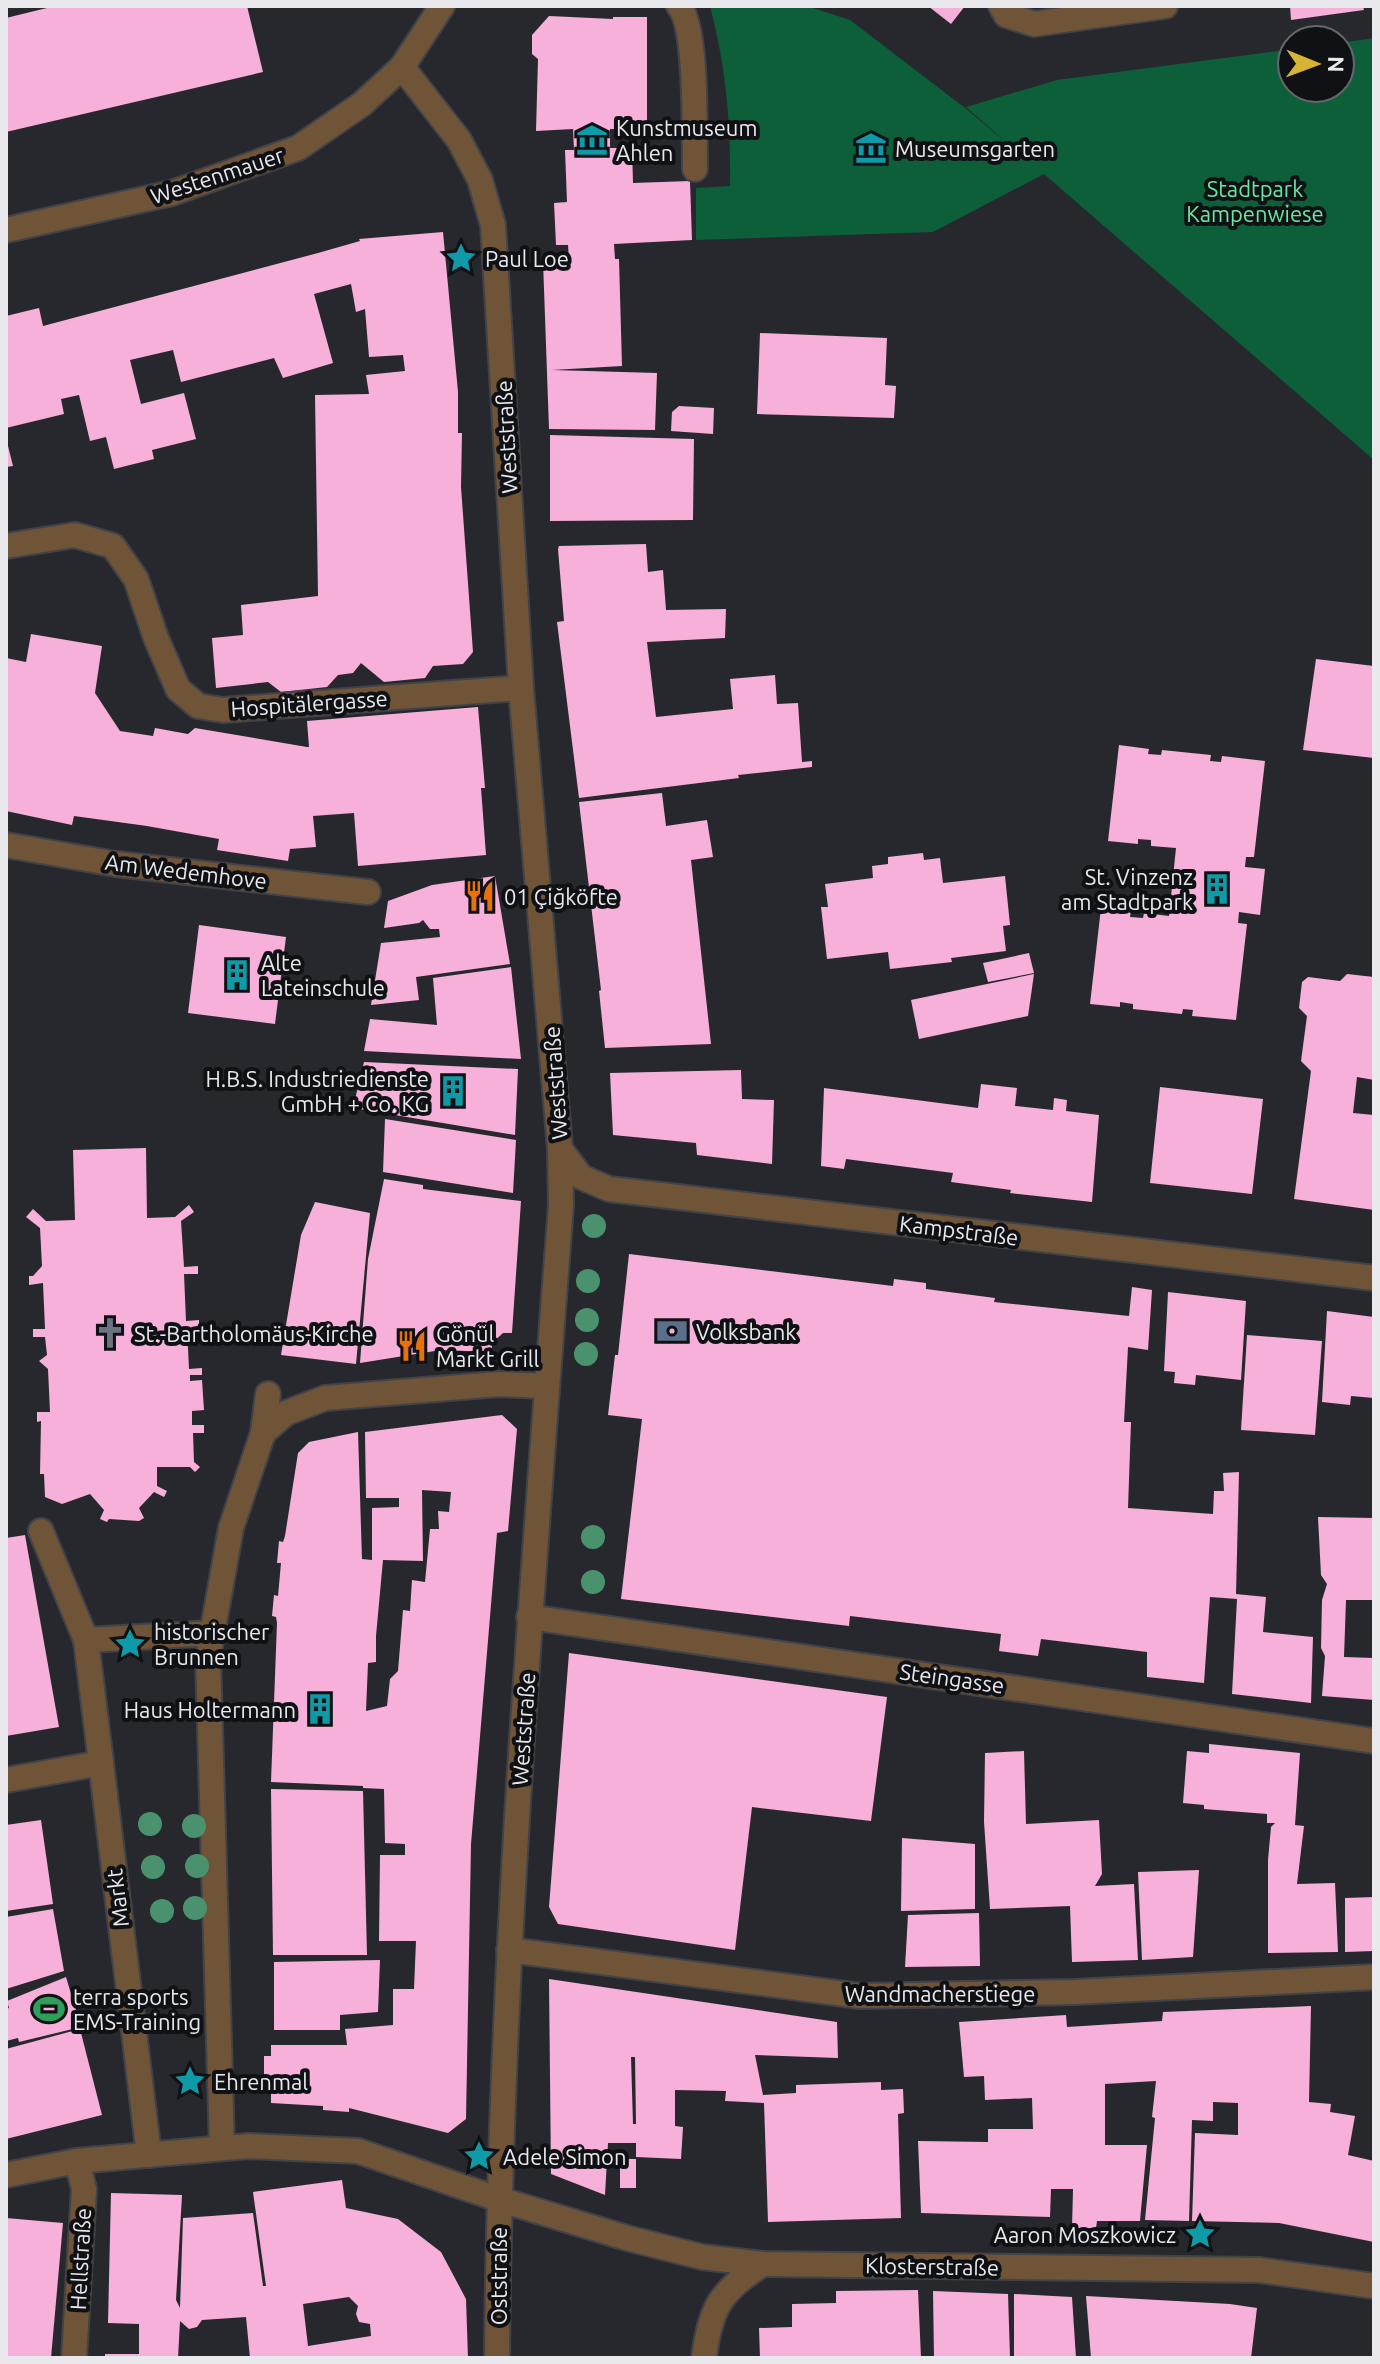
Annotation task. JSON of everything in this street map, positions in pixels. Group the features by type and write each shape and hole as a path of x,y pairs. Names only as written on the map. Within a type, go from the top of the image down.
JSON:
{"street":[{"path":"402,67 442,6"},
{"path":"679,6 690,36 695,169"},
{"path":"1001,6 1006,15 1034,24 1165,6"},
{"name":"Westenmauer","path":"6,230 172,193 298,148 362,104 402,67"},
{"name":"Weststraße","path":"402,67 459,140 480,180 493,225 521,688 560,1149 561,1205 529,1617 498,2199"},
{"name":"Hospitälergasse","path":"6,546 75,535 113,546 136,579 178,689 198,706 223,710 521,688"},
{"name":"Am Wedemhove","path":"6,845 116,864 368,892"},
{"name":"Kampstraße","path":"560,1149 581,1177 609,1189 1374,1278"},
{"path":"263,1433 286,1413 325,1398 499,1384 547,1386"},
{"path":"6,2175 77,2161 222,2148 208,1657 231,1528 263,1433 268,1394"},
{"name":"Markt","path":"41,1531 86,1640 149,2155"},
{"name":"Steingasse","path":"529,1617 1374,1741"},
{"path":"86,1640 213,1633"},
{"path":"6,1780 101,1763"},
{"name":"Wandmacherstiege","path":"509,1950 860,1996 1075,1992 1374,1977"},
{"name":"Oststraße","path":"222,2148 248,2146 358,2151 498,2199 497,2358"},
{"name":"Hellstraße","path":"74,2358 84,2189 77,2161"},
{"name":"Klosterstraße","path":"498,2199 671,2250 763,2264 1259,2270 1374,2286"},
{"path":"704,2358 714,2313 724,2296 736,2281 763,2264"}],"green space":[{"name":"Stadtpark Kampenwiese","path":"710,6 807,6 850,20 1009,145 966,107 1057,80 1276,51 1276,104 1356,104 1356,41 1374,38 1374,460 1044,174 933,232 696,240 696,188 730,186 730,139 720,51"}],"building":[{"path":"55,6 247,6 263,72 6,132 6,18"},
{"path":"928,6 965,6 951,24"},
{"path":"1290,6 1363,6 1364,10 1291,20"},
{"name":"Kunstmuseum Ahlen","path":"549,16 647,17 647,124 643,129 610,129 610,148 632,148 633,183 690,181 692,240 614,244 615,259 619,259 622,366 552,370 657,373 655,430 549,429 543,261 569,260 568,245 556,245 554,203 567,202 565,150 574,150 573,129 536,131 538,59 532,54 532,35"},
{"path":"443,232 458,392 458,433 462,433 461,487 473,652 463,664 433,666 425,678 384,682 361,663 353,673 338,675 327,687 281,692 268,682 216,688 212,638 243,635 241,605 318,596 315,395 369,394 366,375 405,371 403,355 369,357 365,309 356,312 351,284 314,294 333,363 283,378 274,358 181,382 173,350 130,360 141,404 184,393 196,439 152,450 154,459 114,469 106,437 90,441 79,395 61,399 64,414 6,428 6,316 39,308 43,326 318,253 359,239"},
{"path":"760,333 887,338 885,385 896,386 894,418 757,414"},
{"path":"679,406 714,408 713,434 671,431 672,412"},
{"path":"550,435 694,439 693,520 550,521"},
{"path":"6,438 13,466 6,467"},
{"path":"646,544 648,572 663,570 666,610 726,609 725,638 647,642 656,717 733,709 730,679 775,675 777,704 798,703 802,762 812,761 812,767 579,798 557,622 564,621 558,549 559,546"},
{"path":"31,634 102,646 95,693 120,731 153,736 155,728 188,734 195,728 309,747 307,721 478,707 485,788 481,788 486,855 358,866 354,813 313,816 316,847 290,849 288,861 217,850 219,839 147,826 74,816 72,825 6,811 6,658 26,662"},
{"path":"1316,659 1374,666 1374,758 1303,750"},
{"name":"St. Vinzenz am Stadtpark","path":"1119,745 1149,749 1148,754 1161,755 1162,750 1211,755 1210,761 1221,762 1222,756 1265,761 1254,857 1246,857 1245,867 1265,869 1260,915 1239,912 1238,923 1247,924 1236,1020 1192,1016 1193,1010 1183,1009 1182,1014 1133,1009 1133,1004 1120,1002 1120,1007 1090,1004 1101,908 1131,911 1130,917 1143,918 1144,913 1169,916 1176,848 1151,846 1151,840 1138,839 1138,844 1108,841"},
{"path":"662,793 666,826 707,820 713,857 691,860 711,1044 605,1048 579,802"},
{"path":"923,853 924,860 940,858 943,883 1005,876 1010,925 1003,926 1006,951 951,958 952,962 890,969 888,952 827,959 821,907 828,907 825,884 873,878 872,866 888,864 888,857"},
{"path":"495,876 510,964 416,977 419,1000 371,1005 381,943 440,937 439,929 430,929 423,920 384,928 388,901 432,885"},
{"name":"Alte Lateinschule","path":"199,925 286,937 275,1024 188,1013"},
{"path":"1029,953 1034,973 988,982 983,963"},
{"path":"511,967 521,1059 364,1051 370,1019 437,1025 433,978"},
{"path":"1034,974 1028,1016 919,1039 911,1000"},
{"path":"1347,974 1374,977 1374,1080 1357,1077 1353,1113 1374,1115 1374,1210 1294,1199 1311,1071 1301,1061 1307,1016 1299,1008 1302,982 1308,977 1340,981"},
{"name":"H.B.S. Industriedienste GmbH + Co. KG","path":"364,1062 518,1069 515,1135 353,1108"},
{"path":"741,1070 742,1099 774,1100 772,1164 697,1155 696,1143 613,1135 610,1073"},
{"path":"981,1084 1017,1088 1015,1106 1053,1110 1054,1098 1067,1100 1066,1111 1099,1115 1092,1202 1010,1193 1011,1190 951,1182 953,1173 846,1159 844,1169 821,1166 824,1088 978,1108"},
{"path":"1160,1087 1263,1099 1252,1194 1150,1183"},
{"path":"385,1119 516,1140 513,1193 383,1172"},
{"name":"St.-Bartholomäus-Kirche","path":"146,1148 147,1218 175,1217 189,1205 194,1212 181,1221 184,1267 198,1266 198,1274 184,1274 186,1321 199,1320 199,1328 187,1328 189,1369 202,1368 202,1375 190,1375 190,1381 202,1380 204,1410 192,1411 192,1425 204,1425 204,1433 193,1433 194,1462 200,1467 195,1472 190,1467 157,1467 157,1486 167,1491 164,1497 154,1492 139,1508 144,1518 139,1521 109,1519 107,1522 100,1519 104,1510 90,1494 62,1504 45,1497 44,1474 40,1474 41,1421 37,1422 37,1412 50,1412 48,1369 39,1361 47,1355 45,1337 33,1337 33,1329 45,1329 43,1283 29,1285 29,1276 33,1276 42,1266 40,1228 26,1217 33,1209 46,1221 75,1220 73,1150"},
{"path":"384,1179 423,1185 423,1189 521,1201 512,1333 503,1333 492,1343 492,1352 441,1350 360,1363 368,1259"},
{"path":"315,1202 370,1213 356,1364 281,1355 301,1235"},
{"path":"629,1254 893,1286 894,1279 926,1283 926,1289 995,1298 994,1302 1129,1316 1132,1287 1152,1290 1148,1350 1128,1347 1124,1422 1131,1422 1128,1508 1213,1514 1214,1491 1224,1491 1223,1473 1239,1472 1236,1594 1266,1597 1263,1632 1313,1637 1311,1703 1232,1694 1237,1599 1210,1597 1204,1683 1147,1677 1147,1652 1041,1639 1038,1656 999,1651 1001,1634 850,1616 849,1626 621,1599 642,1419 608,1415"},
{"path":"1168,1292 1246,1301 1241,1380 1196,1375 1195,1385 1174,1383 1175,1372 1164,1371"},
{"path":"1327,1311 1374,1317 1374,1398 1351,1396 1350,1405 1322,1402"},
{"path":"1247,1335 1322,1341 1315,1435 1241,1430"},
{"path":"502,1415 517,1429 508,1531 497,1533 471,1844 466,2119 448,2133 349,2108 349,2112 323,2110 323,2106 271,2103 271,2090 264,2090 264,2056 271,2056 271,2045 347,2045 345,2029 393,2025 393,1989 414,1989 416,1941 379,1941 380,1855 405,1855 405,1844 385,1843 384,1789 271,1782 277,1623 276,1617 272,1616 274,1595 278,1596 279,1541 283,1542 285,1536 298,1453 309,1442 358,1432 362,1559 372,1560 372,1508 399,1507 399,1498 366,1498 365,1432","holes":["422,1490 451,1492 449,1512 438,1511 439,1529 430,1529 425,1582 412,1580 410,1611 403,1610 398,1671 390,1679 387,1706 366,1711 368,1663 376,1662 383,1560 423,1561"]},
{"path":"1318,1517 1374,1518 1374,1600 1346,1600 1344,1657 1374,1658 1374,1700 1322,1696 1325,1656 1321,1648 1322,1600 1327,1584 1321,1575"},
{"path":"25,1535 59,1727 6,1736 6,1538"},
{"path":"569,1653 887,1697 871,1821 752,1807 735,1950 558,1924 549,1907"},
{"path":"1209,1744 1300,1753 1295,1825 1304,1826 1297,1884 1335,1883 1338,1952 1268,1953 1268,1860 1271,1827 1275,1823 1267,1823 1267,1814 1204,1809 1204,1805 1183,1803 1187,1751 1209,1753"},
{"path":"1024,1751 1026,1824 1099,1820 1102,1874 1095,1886 1134,1884 1138,1960 1072,1962 1070,1906 990,1909 984,1822 985,1753"},
{"path":"271,1789 363,1791 367,1955 273,1955"},
{"path":"41,1820 53,1904 6,1911 6,1825"},
{"path":"902,1838 975,1844 975,1909 901,1911"},
{"path":"1199,1870 1193,1957 1142,1960 1138,1872"},
{"path":"1374,1897 1374,1951 1345,1952 1345,1898"},
{"path":"53,1909 64,1971 6,1989 6,1917"},
{"path":"979,1913 980,1966 905,1967 908,1915"},
{"path":"380,1960 378,2012 340,2015 340,2030 274,2030 274,1962"},
{"path":"66,1977 81,2027 19,2042 18,2038 6,2041 7,2001"},
{"path":"549,1979 837,2022 838,2058 755,2055 763,2095 796,2093 796,2085 881,2082 881,2090 903,2089 904,2113 898,2114 901,2218 768,2222 764,2103 725,2101 726,2091 675,2090 675,2126 683,2127 681,2159 636,2157 636,2143 608,2143 605,2195 551,2174","holes":["631,2057 635,2057 636,2124 633,2124"]},
{"path":"1311,2006 1309,2102 1331,2104 1330,2112 1355,2116 1348,2155 1374,2161 1374,2242 1279,2223 1192,2221 1195,2133 1238,2135 1238,2103 1213,2102 1213,2121 1192,2120 1189,2221 1145,2220 1156,2081 1105,2084 1105,2145 1147,2145 1140,2221 1097,2221 1096,2228 1072,2228 1073,2189 1051,2189 1050,2217 921,2213 918,2141 988,2142 988,2129 1033,2129 1032,2098 985,2100 984,2076 964,2077 959,2022 1066,2015 1067,2027 1162,2021 1163,2012"},
{"path":"80,2029 102,2115 6,2139 6,2049"},
{"path":"620,2159 636,2159 636,2188 620,2188"},
{"path":"342,2180 346,2208 398,2219 441,2252 466,2299 468,2358 250,2358 246,2317 202,2320 197,2327 189,2329 180,2321 178,2358 105,2358 105,2354 139,2354 139,2324 108,2323 111,2193 182,2195 176,2300 180,2308 183,2218 253,2213 263,2286 266,2286 253,2192","holes":["349,2297 358,2306 356,2314 359,2322 370,2324 371,2336 308,2346 303,2304"]},
{"path":"6,2218 63,2223 51,2358 6,2358"},
{"path":"918,2290 921,2358 760,2358 759,2328 792,2327 792,2304 836,2303 836,2291"},
{"path":"933,2291 1008,2294 1010,2358 934,2358"},
{"path":"1014,2294 1072,2297 1076,2358 1014,2358"},
{"path":"1086,2296 1257,2308 1251,2358 1091,2358"}],"place":[{"name":"Kunstmuseum Ahlen","path":"592,140"},
{"name":"Museumsgarten","path":"871,148"},
{"name":"Paul Loe","path":"461,258"},
{"name":"St. Vinzenz am Stadtpark","path":"1217,889"},
{"name":"01 Çiğköfte","path":"480,896"},
{"name":"Alte Lateinschule","path":"237,975"},
{"name":"H.B.S. Industriedienste GmbH + Co. KG","path":"453,1091"},
{"name":"Volksbank","path":"672,1331"},
{"name":"St.-Bartholomäus-Kirche","path":"110,1333"},
{"name":"Gönül Markt Grill","path":"412,1346"},
{"name":"historischer Brunnen","path":"130,1644"},
{"name":"Haus Holtermann","path":"320,1709"},
{"name":"terra sports EMS-Training","path":"49,2009"},
{"name":"Ehrenmal","path":"190,2081"},
{"name":"Adele Simon","path":"479,2156"},
{"name":"Aaron Moszkowicz","path":"1200,2234"}]}
